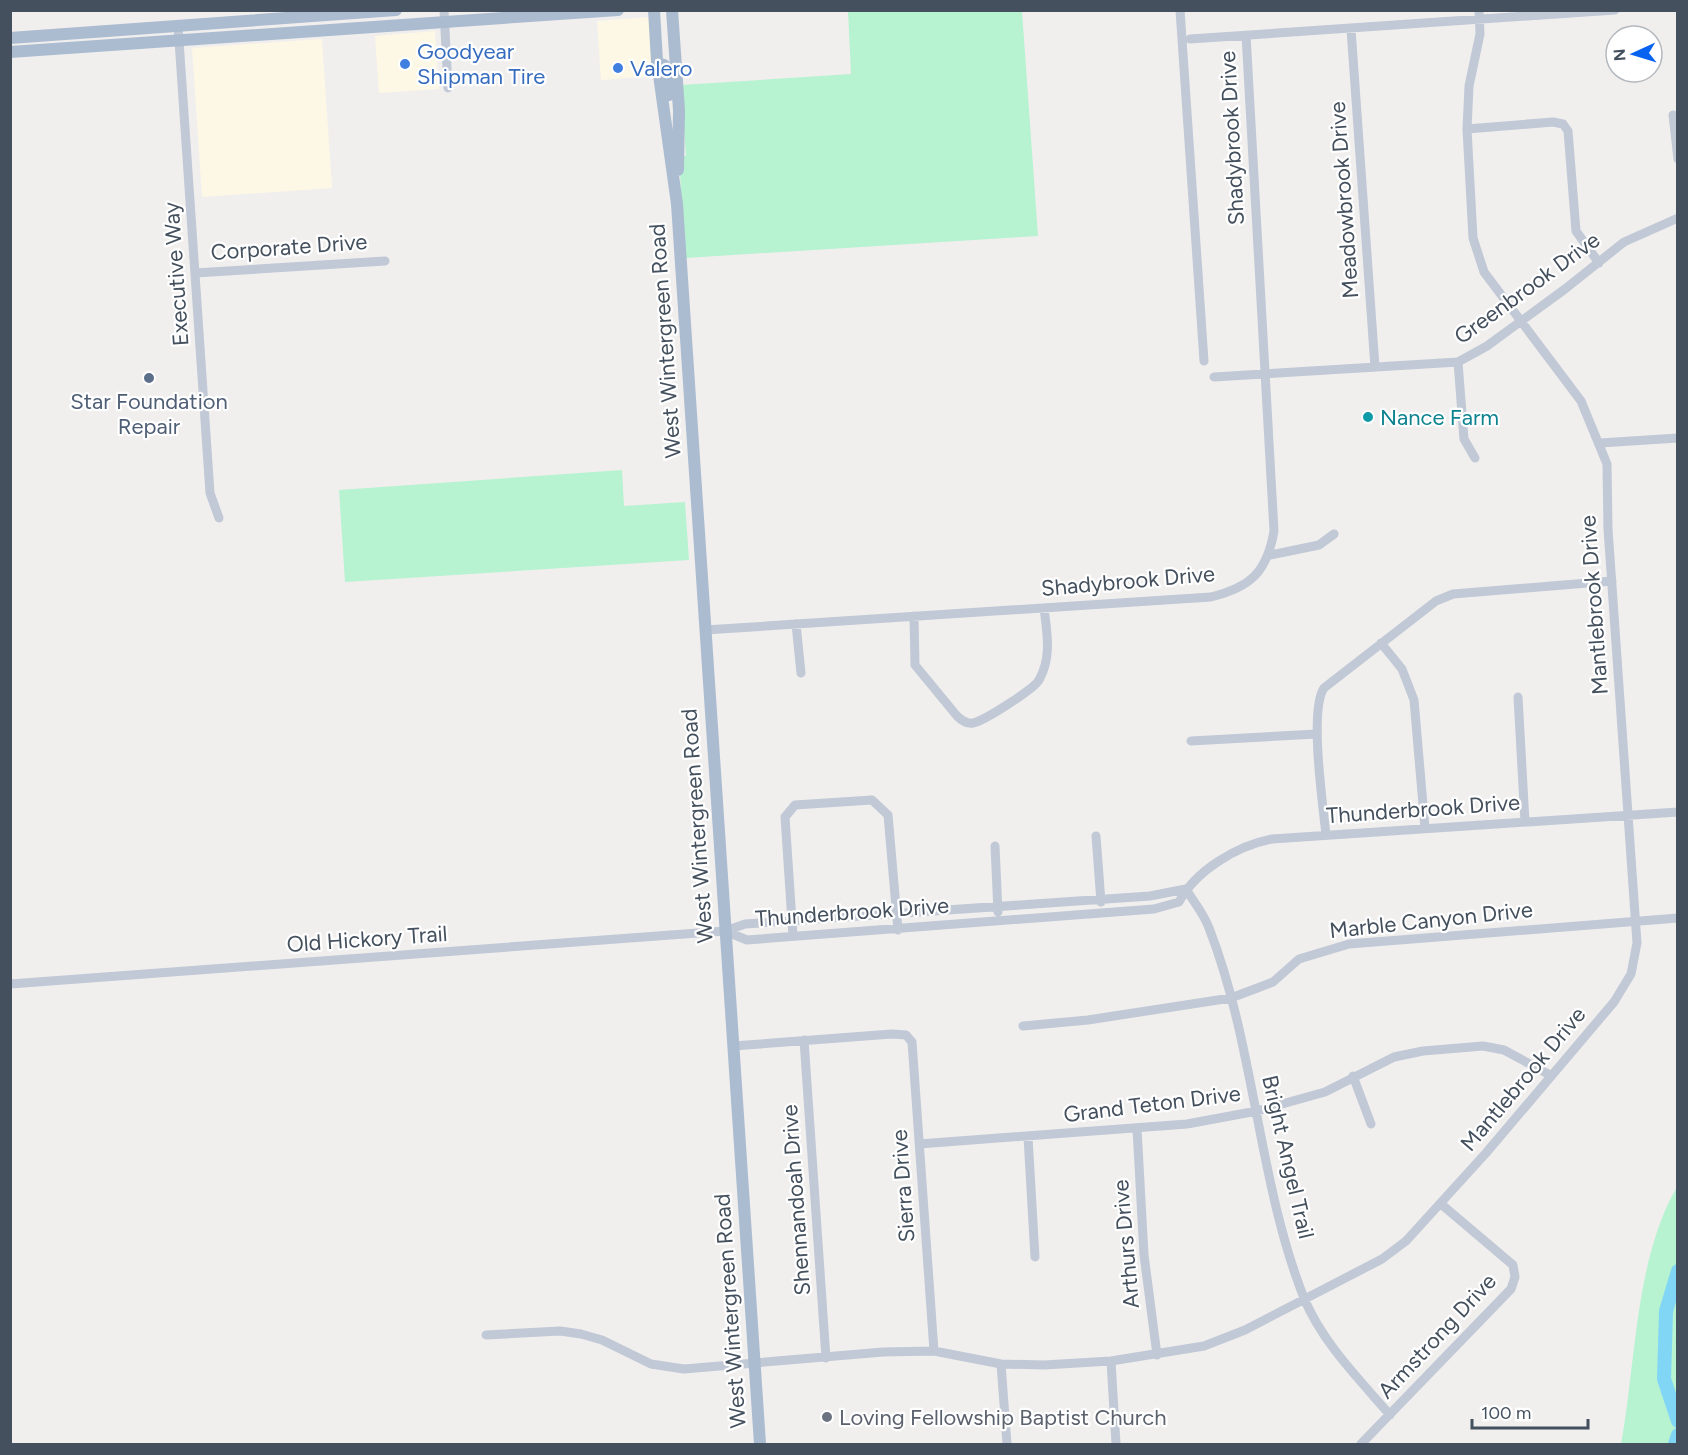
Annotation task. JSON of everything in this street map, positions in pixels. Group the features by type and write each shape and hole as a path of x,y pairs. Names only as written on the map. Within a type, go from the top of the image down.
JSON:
{"main road":[{"path":"10,38 324,13 396,10"},
{"path":"10,52 329,30 444,16 618,10"},
{"name":"West Wintergreen Road","path":"654,10 657,63 677,204 760,1444"},
{"name":"West Wintergreen Road","path":"672,10 679,110 677,204"},
{"path":"657,63 664,65 666,69 678,174"}],"street":[{"path":"1180,10 1204,361"},
{"path":"1190,39 1351,29 1480,15 1615,10"},
{"path":"324,13 329,30"},
{"name":"Mantlebrook Drive","path":"486,1335 560,1331 581,1334 602,1340 651,1364 684,1369 883,1352 934,1351 1001,1364 1044,1365 1111,1361 1203,1346 1245,1330 1305,1299 1382,1259 1406,1241 1441,1204 1614,1002 1631,974 1637,943 1612,581 1607,464 1581,401 1484,272 1473,238 1467,129 1469,86 1480,15"},
{"path":"444,16 448,88"},
{"name":"Executive Way","path":"178,26 210,493 219,518"},
{"name":"Meadowbrook Drive","path":"1351,29 1375,367"},
{"name":"Shadybrook Drive","path":"705,630 1211,597 1247,584 1270,555 1274,531 1263,375 1246,35"},
{"path":"1673,115 1677,159"},
{"path":"1467,129 1553,122 1563,124 1568,131 1576,231 1599,263"},
{"name":"Greenbrook Drive","path":"1214,377 1458,362 1486,346 1522,320 1624,242 1677,218"},
{"name":"Corporate Drive","path":"195,273 385,261"},
{"path":"1458,362 1464,439 1475,458"},
{"path":"1600,443 1677,438"},
{"path":"1270,555 1319,545 1334,534"},
{"path":"1326,835 1317,734 1319,694 1324,688 1436,601 1453,594 1503,588 1612,581"},
{"path":"914,616 915,665 963,722 973,723 1039,682 1049,651 1044,608"},
{"path":"796,624 801,674"},
{"path":"1381,643 1402,669 1414,700 1425,828"},
{"path":"1518,697 1525,822"},
{"path":"1191,741 1317,734"},
{"path":"793,936 785,817 795,805 837,801 872,800 888,815 897,930"},
{"name":"Thunderbrook Drive","path":"725,931 747,940 1154,909 1179,902 1186,889 1229,855 1254,843 1326,835 1677,812"},
{"path":"1096,836 1102,899 1099,914"},
{"path":"995,846 999,921"},
{"name":"Thunderbrook Drive","path":"725,931 745,924 1150,896 1186,889"},
{"name":"Bright Angel Trail","path":"1186,889 1208,926 1231,998 1283,1233 1305,1299 1339,1357 1390,1414"},
{"name":"Marble Canyon Drive","path":"1023,1026 1110,1017 1231,998 1273,982 1299,959 1349,944 1677,918"},
{"name":"Old Hickory Trail","path":"10,984 725,931"},
{"name":"Sierra Drive","path":"804,1040 892,1034 906,1035 912,1042 934,1351"},
{"path":"733,1046 804,1040"},
{"name":"Shennandoah Drive","path":"804,1040 825,1358"},
{"name":"Grand Teton Drive","path":"919,1144 1137,1129 1187,1124 1257,1111 1325,1092 1394,1057 1423,1050 1484,1046 1504,1050 1550,1075"},
{"path":"1353,1076 1371,1124"},
{"name":"Arthurs Drive","path":"1137,1129 1143,1243 1157,1355"},
{"path":"1028,1137 1035,1257"},
{"name":"Armstrong Drive","path":"1361,1444 1473,1331 1511,1289 1515,1277 1513,1265 1441,1204"},
{"path":"1111,1361 1116,1444"},
{"path":"1001,1364 1007,1444"}],"shaded area":[{"path":"650,17 654,76 601,80 597,21"},
{"path":"435,31 439,89 379,93 375,36"},
{"path":"322,39 332,188 202,197 192,48"}],"green space":[{"path":"848,11 1022,11 1038,236 685,258 679,156 686,156 681,85 851,74"},
{"path":"622,470 624,506 685,502 689,560 345,582 339,490"},
{"path":"1677,1187 1677,1444 1621,1444 1645,1278 1663,1215"}],"waterway":[{"path":"1678,1271 1666,1311 1664,1379 1678,1421"},
{"path":"1675,1444 1678,1435"}],"place":[{"name":"Goodyear Shipman Tire","path":"405,64"},
{"name":"Valero","path":"618,68"},
{"name":"Star Foundation Repair","path":"149,378"},
{"name":"Nance Farm","path":"1368,417"},
{"name":"Loving Fellowship Baptist Church","path":"827,1417"}]}
